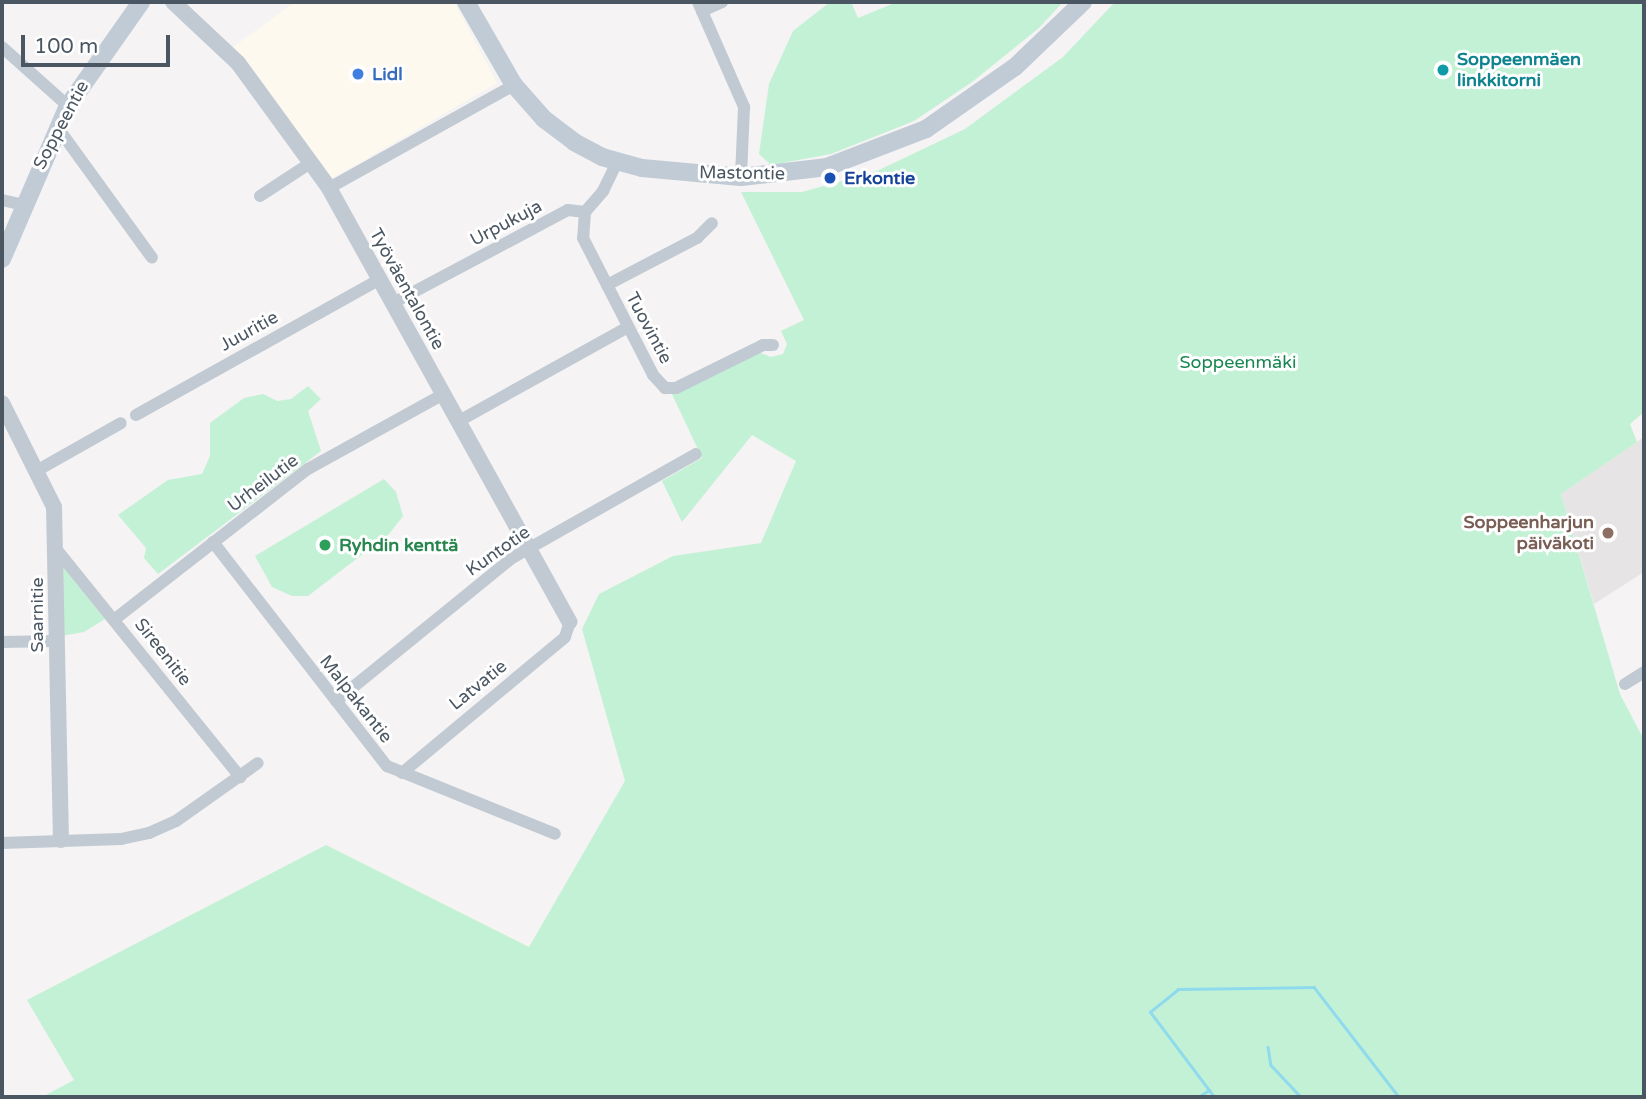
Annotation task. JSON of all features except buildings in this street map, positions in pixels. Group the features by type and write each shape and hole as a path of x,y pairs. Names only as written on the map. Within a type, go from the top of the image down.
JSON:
{"main road":[{"name":"Soppeentie","path":"2,260 68,106 141,2"},
{"name":"Mastontie","path":"466,2 514,85 565,136 617,162 741,177 827,167 915,134 999,80 1083,2"}],"street":[{"name":"Työväentalontie","path":"173,2 238,63 329,188 570,622"},
{"path":"722,2 700,6 744,107 741,177"},
{"path":"2,47 68,106"},
{"path":"329,188 514,85"},
{"path":"58,128 152,258"},
{"path":"260,196 312,162"},
{"path":"585,212 603,191 617,162"},
{"path":"2,200 24,205"},
{"name":"Urpukuja","path":"393,303 568,210 585,212"},
{"name":"Tuovintie","path":"585,212 583,238 653,375 665,388 676,388 763,345 773,345"},
{"path":"607,285 697,238 712,223"},
{"name":"Juuritie","path":"136,415 380,279"},
{"path":"459,421 628,327"},
{"name":"Urheilutie","path":"115,619 308,469 444,394"},
{"name":"Saarnitie","path":"2,403 38,470 54,507 61,840"},
{"path":"38,470 121,423"},
{"name":"Kuntotie","path":"336,701 530,548 696,454"},
{"name":"Malpakantie","path":"213,542 387,766 555,834"},
{"name":"Sireenitie","path":"57,550 240,777"},
{"name":"Latvatie","path":"402,773 565,638 570,622"},
{"path":"2,642 55,642"},
{"path":"1625,684 1644,672"},
{"path":"2,843 121,839 149,832 176,821 258,763"}],"shaded area":[{"path":"295,2 454,2 497,83 331,179 233,47"},
{"name":"Soppeenharjun päiväkoti","path":"1644,437 1644,572 1594,604 1561,494"}],"green space":[{"path":"830,2 851,2 858,18 897,2 1063,2 1039,28 972,82 914,121 831,154 771,165 759,154 769,84 793,31"},
{"name":"Soppeenmäki","path":"1115,2 1644,2 1644,412 1630,424 1637,442 1561,494 1620,694 1644,740 1644,1097 42,1097 74,1080 27,1000 326,845 529,947 625,781 582,629 599,594 673,556 761,543 796,461 752,435 682,522 662,481 702,458 671,392 758,352 771,357 783,354 787,344 781,331 804,320 741,192 802,192 877,171 965,129 1063,57"},
{"path":"308,386 321,399 308,411 321,451 158,574 144,558 146,548 118,515 168,480 202,474 210,456 210,423 244,398 263,394 277,401 291,399"},
{"name":"Ryhdin kenttä","path":"384,479 396,492 403,516 389,534 308,596 292,596 272,587 255,556"},
{"path":"61,564 105,619 84,632 61,636"}],"waterway":[{"path":"1214,1097 1150,1012 1178,989 1314,987 1399,1097"},
{"path":"1268,1047 1271,1065 1301,1097"},
{"path":"1198,1097 1209,1090"}],"place":[{"name":"Soppeenmäen linkkitorni","path":"1443,70"},
{"name":"Lidl","path":"358,74"},
{"name":"Erkontie","path":"830,178"},
{"name":"Soppeenharjun päiväkoti","path":"1608,533"},
{"name":"Ryhdin kenttä","path":"325,545"}]}
